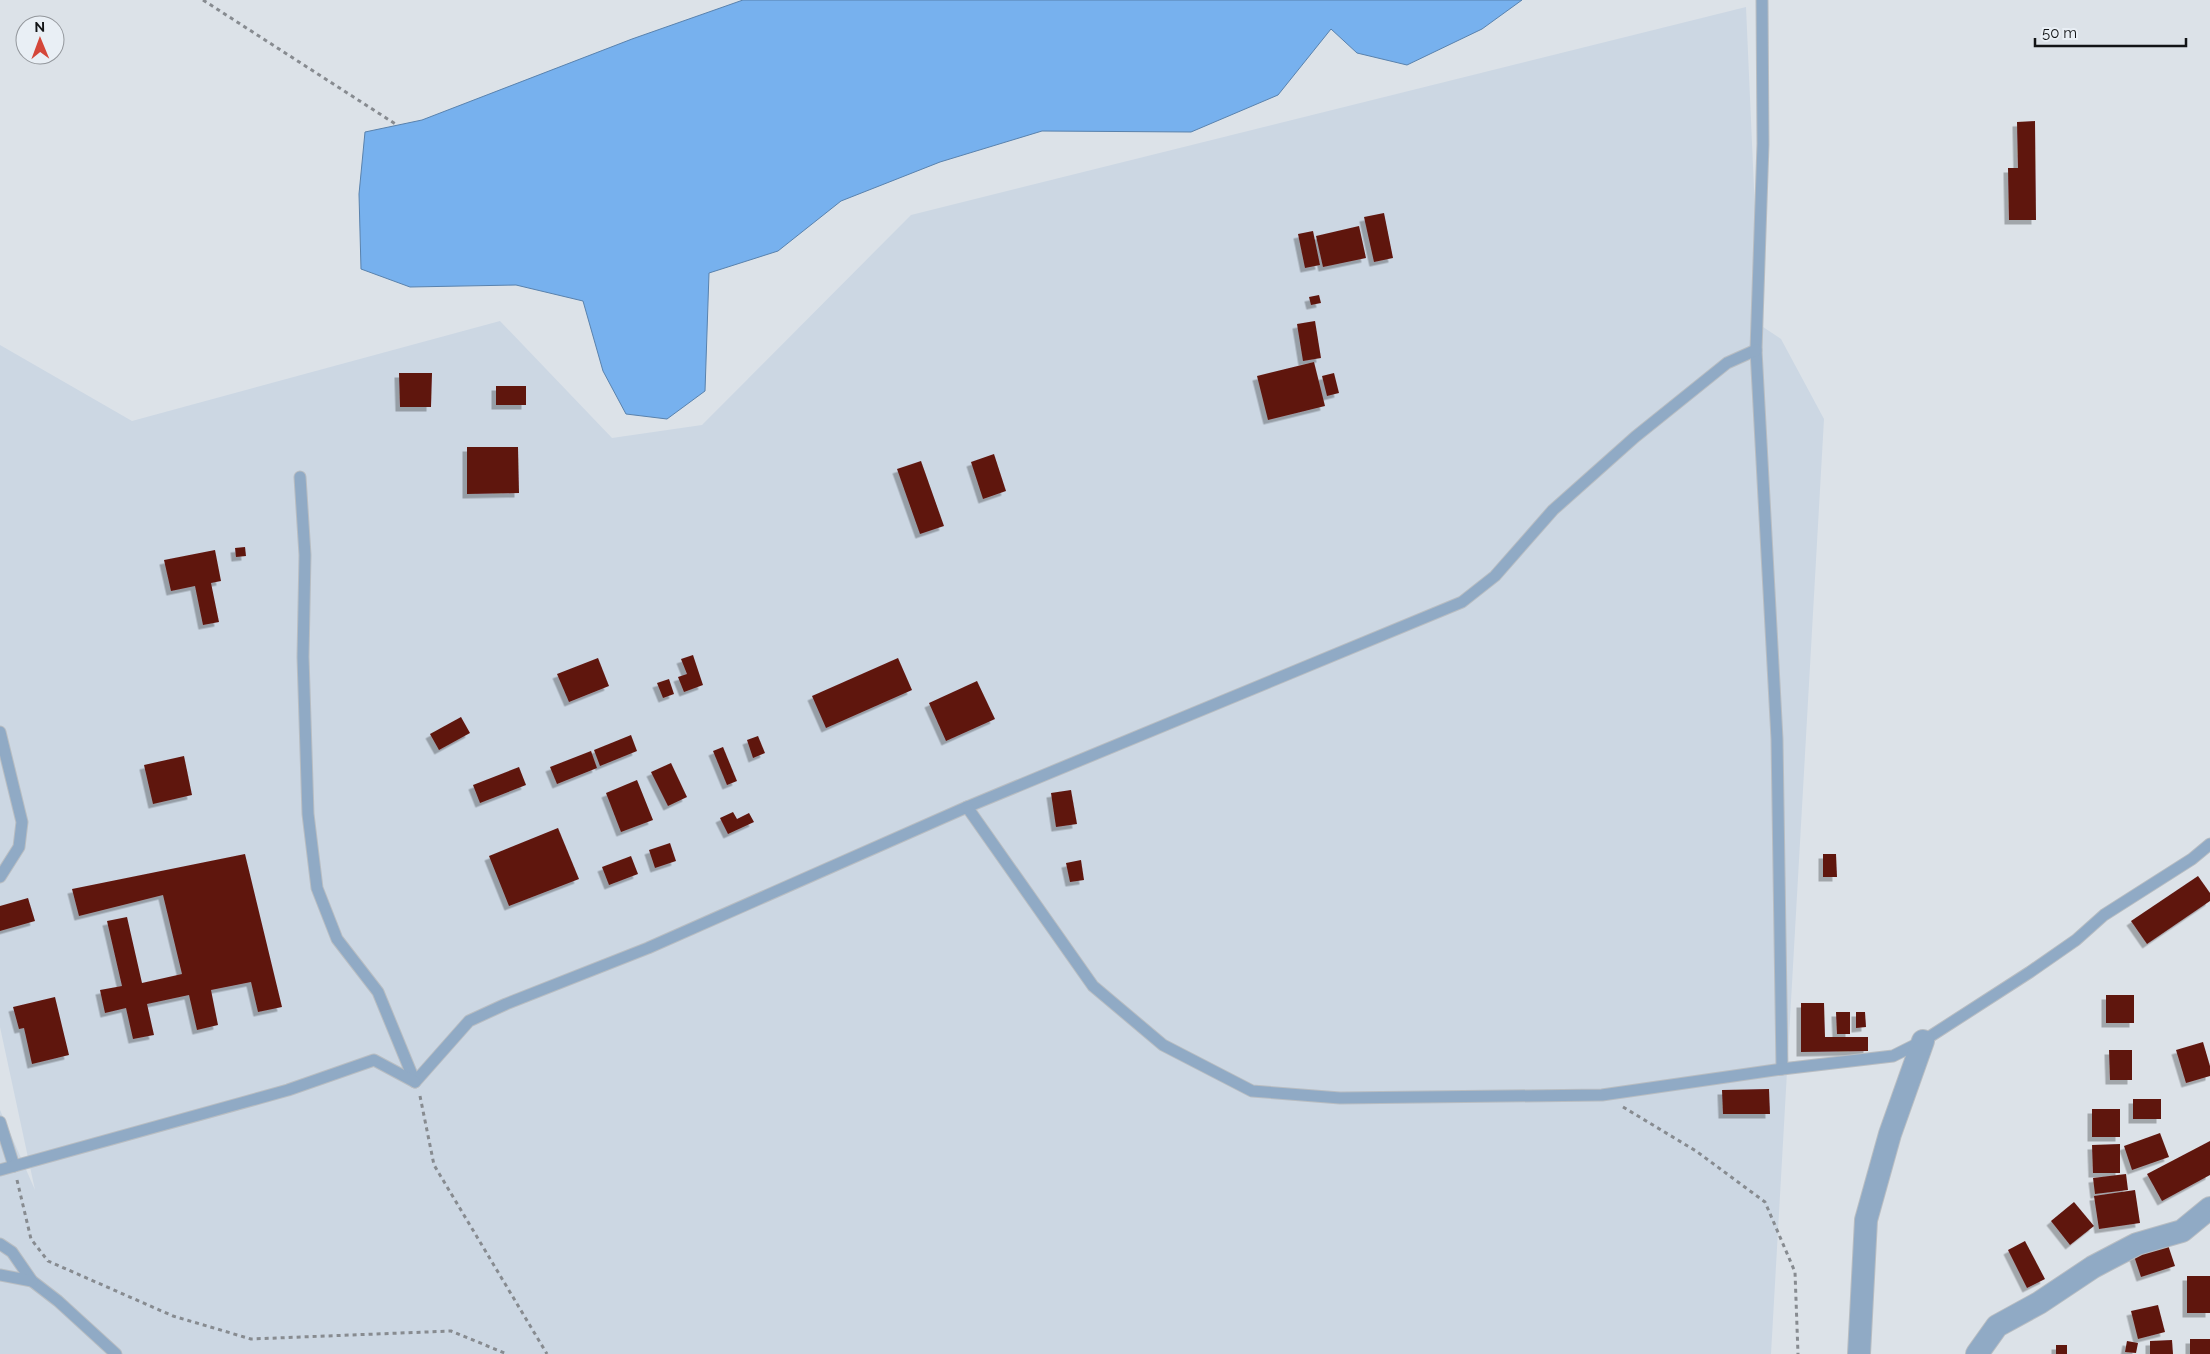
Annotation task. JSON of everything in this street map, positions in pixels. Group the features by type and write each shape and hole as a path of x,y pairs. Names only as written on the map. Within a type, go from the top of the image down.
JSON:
{"street":[{"path":"1859,1354 1866,1220 1890,1134 1923,1041"},
{"path":"1978,1354 1997,1326 2039,1302 2093,1267 2137,1244 2182,1230 2210,1208"}],"lane":[{"path":"1762,0 1763,144 1756,350 1778,739 1782,1069"},
{"path":"415,1082 469,1021 648,948 967,807 1462,602 1495,576 1553,510 1635,437 1727,363 1756,350"},
{"path":"300,477 305,555 303,657 308,814 317,888 337,939 378,992 415,1082"},
{"path":"0,732 22,822 19,847 0,877"},
{"path":"967,807 1093,986 1163,1045 1252,1091 1340,1098 1602,1095 1782,1069 1893,1056 1923,1041 2030,972 2076,940 2104,915 2192,858 2210,844"},
{"path":"0,1122 4,1170 288,1090 374,1060 415,1082"},
{"path":"0,1244 12,1252 32,1281 58,1301 116,1354"},
{"path":"0,1276 32,1281"}],"path":[{"path":"203,0 398,125"},
{"path":"415,1082 434,1165 547,1354"},
{"path":"1602,1095 1696,1151 1765,1202 1795,1272 1798,1354"},
{"path":"4,1170 31,1239 48,1261 174,1316 251,1339 451,1331 507,1354"}],"shaded area":[{"path":"1746,7 1760,325 1781,339 1824,419 1771,1354 0,1354 0,1110 35,1190 0,1027 0,345 132,421 500,321 612,438 702,425 911,215"}],"water":[{"path":"743,0 1522,0 1482,29 1407,65 1357,53 1331,29 1278,95 1191,132 1042,131 940,162 841,201 778,251 709,273 705,391 667,419 626,414 603,371 583,301 516,285 410,287 361,269 359,194 365,132 422,120 632,39"}],"building":[{"path":"2035,121 2036,220 2009,220 2008,168 2018,168 2017,122"},
{"path":"1384,213 1393,258 1374,262 1364,217"},
{"path":"1359,226 1366,258 1323,267 1316,236"},
{"path":"1313,231 1320,265 1305,268 1298,234"},
{"path":"1319,295 1321,303 1311,305 1309,297"},
{"path":"1315,321 1321,358 1303,361 1297,324"},
{"path":"1314,362 1325,406 1268,420 1257,376"},
{"path":"399,373 432,373 431,407 400,407"},
{"path":"1334,373 1339,393 1327,396 1322,376"},
{"path":"496,386 526,386 526,405 496,405"},
{"path":"467,447 518,447 519,493 467,494"},
{"path":"994,454 1006,491 983,499 971,462"},
{"path":"921,461 944,526 920,534 897,469"},
{"path":"245,547 246,556 236,557 235,548"},
{"path":"215,550 221,581 211,583 219,622 203,625 195,586 171,591 164,560"},
{"path":"693,655 703,685 684,692 678,677 687,674 681,659"},
{"path":"598,658 609,686 569,702 557,674"},
{"path":"898,658 912,690 826,728 812,696"},
{"path":"669,679 674,694 663,698 657,683"},
{"path":"977,681 995,719 946,741 929,703"},
{"path":"461,717 470,733 439,750 430,734"},
{"path":"631,735 637,751 600,766 594,750"},
{"path":"758,736 765,753 753,758 747,740"},
{"path":"723,747 737,781 727,785 713,751"},
{"path":"591,751 597,768 557,784 550,767"},
{"path":"184,756 192,795 153,804 144,765"},
{"path":"671,763 687,797 668,806 651,772"},
{"path":"519,767 526,785 480,803 473,785"},
{"path":"637,780 653,820 621,832 606,793"},
{"path":"1071,790 1077,824 1056,827 1051,793"},
{"path":"733,812 737,819 749,813 754,822 728,834 720,818"},
{"path":"558,828 579,879 509,906 489,856"},
{"path":"670,843 676,861 655,868 649,850"},
{"path":"245,854 282,1007 258,1012 251,982 211,990 218,1025 197,1030 189,995 147,1004 154,1035 133,1039 126,1008 105,1013 100,990 122,986 107,921 127,917 142,983 182,974 163,895 79,916 72,889"},
{"path":"1823,854 1836,854 1837,877 1823,877"},
{"path":"631,856 638,874 609,885 602,867"},
{"path":"1081,860 1084,880 1070,882 1066,863"},
{"path":"2198,876 2210,893 2210,901 2147,944 2131,921"},
{"path":"28,898 35,921 0,931 0,906"},
{"path":"2106,995 2134,995 2134,1023 2106,1023"},
{"path":"55,997 69,1055 32,1064 24,1028 19,1029 13,1007"},
{"path":"1801,1003 1824,1003 1825,1037 1868,1037 1868,1051 1801,1052"},
{"path":"1836,1012 1850,1012 1850,1034 1837,1034"},
{"path":"1856,1012 1865,1012 1866,1027 1856,1028"},
{"path":"2203,1042 2210,1066 2210,1076 2186,1083 2176,1050"},
{"path":"2109,1050 2132,1050 2132,1080 2110,1080"},
{"path":"1769,1089 1770,1114 1723,1114 1722,1090"},
{"path":"2133,1099 2161,1099 2161,1119 2133,1119"},
{"path":"2092,1109 2120,1109 2120,1137 2092,1137"},
{"path":"2160,1133 2169,1157 2132,1170 2124,1146"},
{"path":"2210,1141 2210,1175 2162,1201 2147,1174"},
{"path":"2120,1144 2120,1173 2093,1173 2092,1145"},
{"path":"2126,1174 2128,1190 2095,1194 2093,1178"},
{"path":"2135,1190 2140,1223 2099,1229 2094,1196"},
{"path":"2074,1202 2094,1226 2070,1245 2051,1221"},
{"path":"2025,1241 2045,1279 2027,1288 2008,1250"},
{"path":"2167,1242 2175,1266 2141,1277 2133,1253"},
{"path":"2187,1276 2210,1276 2210,1313 2187,1313"},
{"path":"2158,1305 2165,1332 2138,1339 2131,1311"},
{"path":"2190,1339 2210,1339 2210,1354 2190,1354"},
{"path":"2172,1340 2173,1354 2150,1354 2150,1341"},
{"path":"2127,1341 2138,1343 2136,1353 2125,1352"},
{"path":"2056,1345 2067,1345 2067,1354 2056,1354"}]}
